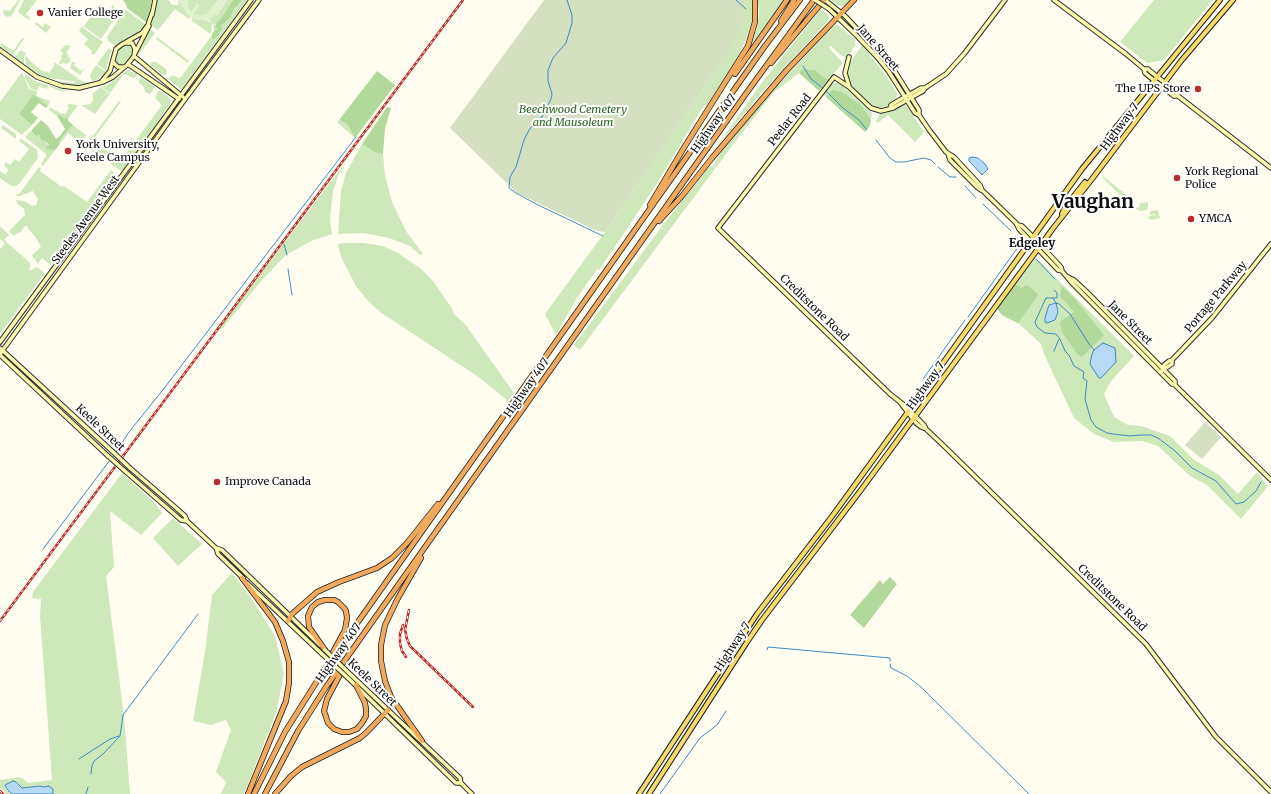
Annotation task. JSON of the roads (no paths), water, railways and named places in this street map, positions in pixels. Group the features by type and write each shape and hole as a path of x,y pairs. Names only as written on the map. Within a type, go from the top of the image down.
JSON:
{"highway":[{"path":"639,226 685,146 748,46 756,22 755,0"},
{"path":"709,109 787,0"},
{"path":"765,46 794,0"},
{"name":"Highway 407","path":"254,794 285,732 324,670 765,46 800,0"},
{"name":"Highway 407","path":"265,794 304,720 353,648 745,95 815,0"},
{"path":"745,95 825,0"},
{"path":"642,240 682,196 776,82 854,0"},
{"path":"289,619 300,606 316,592 377,568 392,558 407,543 460,478"},
{"path":"422,741 391,697 385,681 381,661 381,645 385,625 398,598 435,534"},
{"path":"242,578 275,622 284,641 289,662 289,683 286,701 248,794"},
{"path":"324,652 309,627 308,616 312,607 318,602 334,600 341,604 346,611 347,624 324,670"},
{"path":"353,648 324,706 325,717 334,729 342,732 349,732 356,729 366,716 365,703 356,685"},
{"path":"275,794 280,786 302,767 360,738 386,712"}],"main road":[{"path":"0,50 37,77 54,84 69,88 79,88 101,83 113,77 135,55 148,30 154,0"},
{"name":"Steeles Avenue West","path":"0,342 252,0"},
{"name":"Steeles Avenue West","path":"1,352 184,100 259,0"},
{"name":"Jane Street","path":"815,0 828,9 857,36 889,72 915,114 920,115"},
{"name":"Jane Street","path":"825,0 841,13 870,42 894,70 920,110 920,115 930,131 948,154 954,157 980,185 982,190 1018,226 1022,226 1032,239 1061,267 1062,271 1071,282 1162,370 1172,384 1175,385 1271,480"},
{"name":"Peelar Road","path":"718,228 834,77 849,87 871,108 881,111 890,108 891,105 906,99 921,88 925,88 946,74 955,65 1005,0"},
{"path":"1054,0 1144,69 1148,69 1155,78 1174,96 1178,96 1271,168"},
{"name":"Highway 7","path":"639,794 757,614 822,529 908,411 1082,168 1220,0"},
{"name":"Highway 7","path":"649,794 747,642 780,597 818,549 1039,246 1163,84 1208,27 1233,0"},
{"path":"101,83 110,71 116,49 142,33 148,25 152,13"},
{"path":"234,24 237,30"},
{"path":"125,43 130,42 134,45 135,55 180,97"},
{"path":"214,52 218,55"},
{"path":"849,57 845,73 849,87"},
{"path":"112,61 114,65 118,67 130,65 184,100"},
{"path":"190,83 194,87"},
{"path":"1057,223 1065,207 1085,182"},
{"name":"Creditstone Road","path":"718,228 901,402 921,428 926,429 1146,644 1216,737 1271,792"},
{"name":"Portage Parkway","path":"1162,370 1164,365 1168,361 1172,360 1212,318 1271,244"},
{"name":"Keele Street","path":"1,352 185,516 187,521 216,548 222,550 289,619"},
{"name":"Keele Street","path":"1,352 108,456 181,520 187,521"},
{"name":"Keele Street","path":"216,548 218,554 242,578 351,675 456,783 461,783"},
{"name":"Keele Street","path":"324,652 348,678 386,712 422,741 460,778 461,783 472,794"}],"water":[{"path":"969,158 978,158 988,169 982,175 969,161"},
{"path":"1056,303 1058,312 1055,320 1047,323 1045,322 1049,305"},
{"path":"1103,343 1115,348 1116,362 1101,378 1099,378 1090,364 1094,350"},
{"path":"13,781 22,788 49,786 53,789 53,794 12,794 5,785"}],"waterway":[{"path":"567,0 572,15 572,23 566,43 553,58 548,70 548,81 552,94 551,99 542,117 536,121 524,140 516,167 510,177 509,188 536,204 603,236"},
{"path":"736,0 746,9"},
{"path":"803,66 811,79 823,88"},
{"path":"826,91 843,108 859,120 867,130"},
{"path":"112,458 129,432 356,137"},
{"path":"876,140 890,158 896,162 924,158 931,160 935,164"},
{"path":"938,167 950,177 956,177"},
{"path":"965,186 976,198"},
{"path":"983,204 1011,231"},
{"path":"968,317 1021,243 1016,236"},
{"path":"284,244 287,255"},
{"path":"1036,259 1055,279"},
{"path":"288,269 292,295"},
{"path":"1054,290 1057,293 1057,298 1046,298 1035,322 1037,327 1045,333 1056,334 1074,366 1084,372 1083,378 1087,381 1085,399 1091,420 1096,427 1107,433 1130,436 1151,435 1158,438 1175,451 1192,468 1216,481 1236,504 1244,502 1256,491 1261,482"},
{"path":"1053,298 1056,303 1070,314 1094,350"},
{"path":"923,379 965,320"},
{"path":"1054,351 1059,339"},
{"path":"43,549 110,460"},
{"path":"91,774 94,761 120,736 123,715 198,614"},
{"path":"767,650 768,647 890,658 890,661"},
{"path":"890,664 891,668 907,676 921,687 1029,794"},
{"path":"660,794 700,738 717,725 726,711"},
{"path":"79,759 110,739 119,736"},
{"path":"86,794 88,787"}],"railway":[{"path":"0,621 463,0"},
{"path":"409,610 405,630 410,646 473,707"},
{"path":"403,625 400,634 400,644 406,657"},
{"path":"0,791 3,794"}],"place":[{"name":"Vanier College","path":"40,13"},
{"name":"The UPS Store","path":"1198,89"},
{"name":"York University, Keele Campus","path":"68,151"},
{"name":"York Regional Police","path":"1177,178"},
{"name":"YMCA","path":"1191,219"},
{"name":"Improve Canada","path":"217,482"}],"district":[{"name":"Vaughan","path":"1093,203"},
{"name":"Edgeley","path":"1032,244"}],"park label":[{"name":"Beechwood Cemetery and Mausoleum","path":"573,116"}]}
